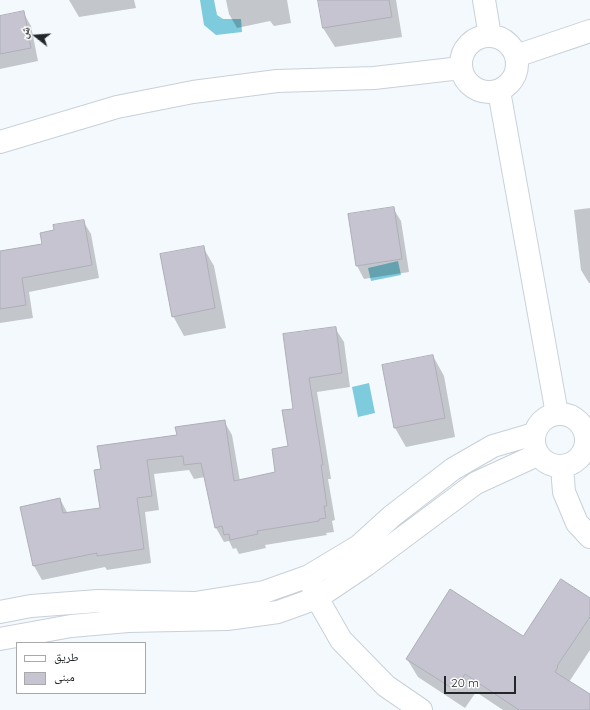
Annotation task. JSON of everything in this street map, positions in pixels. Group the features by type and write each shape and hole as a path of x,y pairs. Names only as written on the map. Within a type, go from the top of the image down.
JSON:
{"street":[{"path":"484,0 490,36"},
{"path":"516,56 590,31"},
{"path":"490,36 500,38 509,44 516,56 516,73 511,82 499,91 491,93 482,92 470,85 464,77 461,68 463,55 468,47 472,42 480,38 490,36"},
{"path":"0,142 117,108 193,92 277,81 374,78 461,68"},
{"path":"499,91 557,414"},
{"path":"557,414 564,414 578,422 587,439 584,452 578,459 562,467 552,466 543,462 536,444 538,425 548,416 557,414"},
{"path":"0,612 31,606 98,601 195,603 264,592 309,576 359,546 392,516 453,469 493,446 536,444"},
{"path":"0,639 71,626 128,621 227,619 278,612 317,598 366,565 476,483 536,444"},
{"path":"562,467 564,492 577,523 590,537"},
{"path":"309,576 317,598 340,640 386,686 421,710"}],"water":[{"path":"200,0 214,0 217,15 223,19 241,19 242,32 216,35 204,25"},
{"path":"398,261 401,275 371,281 368,268"},
{"path":"369,383 375,413 358,417 352,387"}],"building":[{"path":"318,0 389,0 392,17 323,28"},
{"path":"24,11 31,48 0,54 0,16"},
{"path":"394,207 402,259 356,266 348,214"},
{"path":"84,220 92,265 22,278 26,305 0,309 0,251 42,244 40,233 54,230 53,225"},
{"path":"204,246 215,308 172,317 160,254"},
{"path":"336,327 342,373 309,378 323,465 321,465 327,506 324,506 326,518 319,519 319,521 257,531 258,534 230,540 229,534 224,535 222,526 215,528 201,463 184,465 183,456 147,460 152,496 137,498 144,549 97,556 97,553 33,566 20,507 60,498 63,513 100,508 94,470 101,469 97,446 177,435 175,427 225,420 234,481 275,472 272,449 288,446 282,410 293,409 283,334"},
{"path":"433,355 445,418 394,428 382,365"},
{"path":"561,579 590,598 590,617 557,666 558,667 555,672 590,694 590,710 519,710 465,674 455,690 406,659 450,589 523,636"}]}
